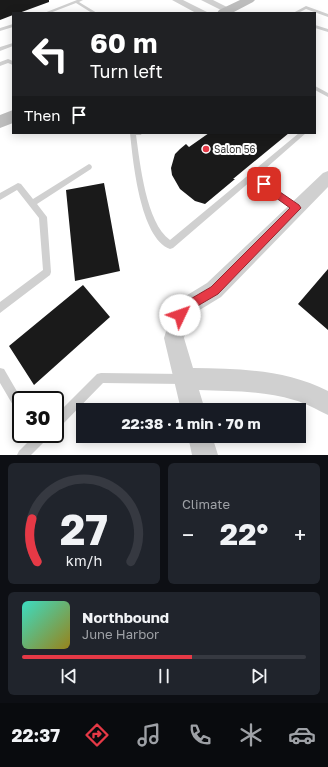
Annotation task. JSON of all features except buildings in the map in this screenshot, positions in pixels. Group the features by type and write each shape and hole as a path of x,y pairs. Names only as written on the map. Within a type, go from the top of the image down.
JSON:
{"main road":[{"path":"226,12 249,0"},
{"path":"0,122 12,116"}],"street":[{"path":"176,0 202,12"},
{"path":"204,0 226,12"},
{"path":"192,403 174,338 180,315 191,304 214,290 328,177"},
{"path":"186,380 241,380 268,382 302,390 328,403"},
{"path":"202,443 205,455"}],"lane":[{"path":"49,12 79,1 93,12"},
{"path":"297,12 306,7 328,16"},
{"path":"0,30 12,25"},
{"path":"316,26 328,31"},
{"path":"0,49 12,44"},
{"path":"0,64 8,61 12,63"},
{"path":"316,88 328,94"},
{"path":"133,134 139,174 152,224 159,237 170,245 253,177 302,134"},
{"path":"32,203 89,167"},
{"path":"253,177 296,208"},
{"path":"0,197 18,186 43,217 47,272 0,308"},
{"path":"0,373 12,393"},
{"path":"64,415 101,378 186,380"},
{"path":"23,455 34,443"}],"place":[{"name":"Salon 56","path":"206,149"}],"route":[{"path":"180,315 191,304 206,296 222,283 296,208 264,184"}]}
